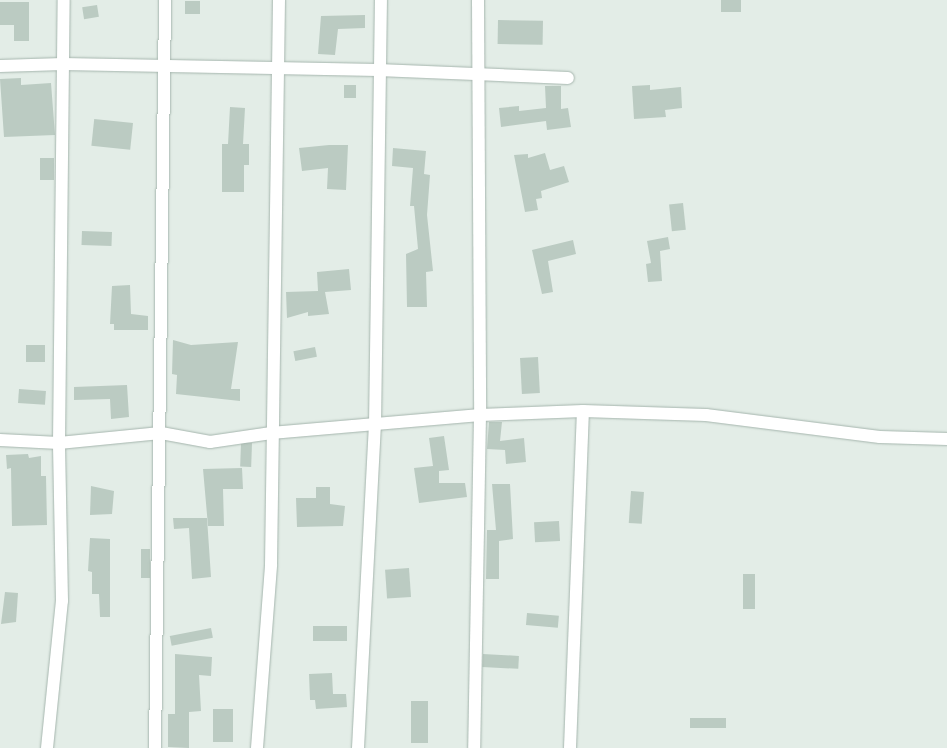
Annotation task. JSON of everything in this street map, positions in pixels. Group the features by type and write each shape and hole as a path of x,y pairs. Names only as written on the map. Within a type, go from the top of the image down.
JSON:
{"street":[{"path":"47,748 62,601 59,444 64,0"},
{"path":"155,748 161,433 165,0"},
{"path":"257,748 271,565 279,0"},
{"path":"358,748 375,426 380,0"},
{"path":"474,748 480,415 477,74 478,0"},
{"path":"0,66 64,64 378,70 568,78"},
{"path":"0,440 59,444 161,433 210,442 272,433 375,426 480,415 583,411 706,414 880,437 947,439"},
{"path":"570,748 583,411"}],"building":[{"path":"721,0 741,0 741,12 721,12"},
{"path":"185,1 200,1 200,14 185,14"},
{"path":"0,2 29,2 29,41 14,41 14,25 0,25"},
{"path":"97,5 99,17 84,19 82,7"},
{"path":"365,15 365,28 338,29 335,55 318,54 321,16"},
{"path":"498,20 543,21 543,45 498,44"},
{"path":"21,78 21,85 51,83 55,135 4,137 0,79"},
{"path":"344,85 356,85 356,98 344,98"},
{"path":"650,85 650,90 681,87 682,108 665,110 666,117 634,119 632,86"},
{"path":"545,86 561,86 561,109 568,108 571,127 547,130 546,121 501,127 499,108 519,106 519,111 546,108"},
{"path":"230,107 245,108 243,144 249,144 249,165 244,165 244,192 222,192 222,144 228,144"},
{"path":"94,119 133,123 130,150 91,146"},
{"path":"348,145 346,190 327,189 328,168 302,171 299,148"},
{"path":"393,148 426,151 424,174 430,175 427,215 433,271 426,272 427,307 407,307 406,254 418,249 414,206 410,206 413,168 392,166"},
{"path":"545,153 550,170 564,166 569,182 541,191 542,198 536,199 538,210 525,212 514,155 528,154 528,158"},
{"path":"40,158 54,158 54,180 40,180"},
{"path":"683,203 686,230 672,231 669,204"},
{"path":"82,231 112,232 111,246 82,245"},
{"path":"668,237 670,249 660,251 662,281 648,282 646,264 651,263 647,241"},
{"path":"573,240 576,254 548,261 553,292 542,294 532,250"},
{"path":"349,269 351,290 325,292 329,314 308,316 308,312 287,318 286,292 318,291 317,272"},
{"path":"130,285 131,314 148,316 148,330 114,330 114,324 110,324 112,286"},
{"path":"173,340 191,345 238,342 231,389 240,389 240,401 176,394 177,375 172,374"},
{"path":"26,345 45,345 45,362 26,362"},
{"path":"315,347 317,357 295,361 293,351"},
{"path":"538,357 540,393 522,394 520,358"},
{"path":"127,385 129,417 111,419 110,399 74,400 74,387"},
{"path":"19,389 46,391 45,405 18,403"},
{"path":"489,422 502,422 500,441 524,438 526,462 506,464 505,450 487,449"},
{"path":"444,436 449,470 439,471 439,483 465,483 467,497 419,503 414,468 433,466 429,438"},
{"path":"241,443 252,443 251,467 240,467"},
{"path":"28,454 29,458 41,456 41,476 46,476 47,525 12,526 11,468 7,469 6,455"},
{"path":"242,468 243,489 223,489 224,526 208,526 203,469"},
{"path":"492,484 510,484 513,539 499,541 499,579 486,579 487,530 496,530"},
{"path":"91,486 114,491 112,514 90,515"},
{"path":"316,487 330,487 330,504 345,506 343,526 297,527 296,498 316,498"},
{"path":"631,491 644,492 642,524 629,523"},
{"path":"173,518 207,518 211,577 192,579 189,528 174,529"},
{"path":"559,521 560,541 535,542 534,522"},
{"path":"90,538 110,539 110,617 100,617 99,594 92,594 92,572 88,571"},
{"path":"141,549 150,549 150,578 141,578"},
{"path":"409,568 411,597 387,599 385,570"},
{"path":"743,574 755,574 755,609 743,609"},
{"path":"5,592 18,593 16,622 1,624"},
{"path":"527,613 559,616 558,628 526,625"},
{"path":"313,626 347,626 347,641 313,641"},
{"path":"211,628 213,638 172,646 170,636"},
{"path":"175,654 212,657 211,676 199,675 201,711 189,712 189,748 168,747 168,714 175,714"},
{"path":"483,654 519,656 518,669 482,667"},
{"path":"332,673 333,694 346,694 347,707 316,709 315,700 310,700 309,674"},
{"path":"411,701 428,701 428,743 411,743"},
{"path":"213,709 233,709 233,742 213,742"},
{"path":"690,718 726,718 726,728 690,728"}]}
